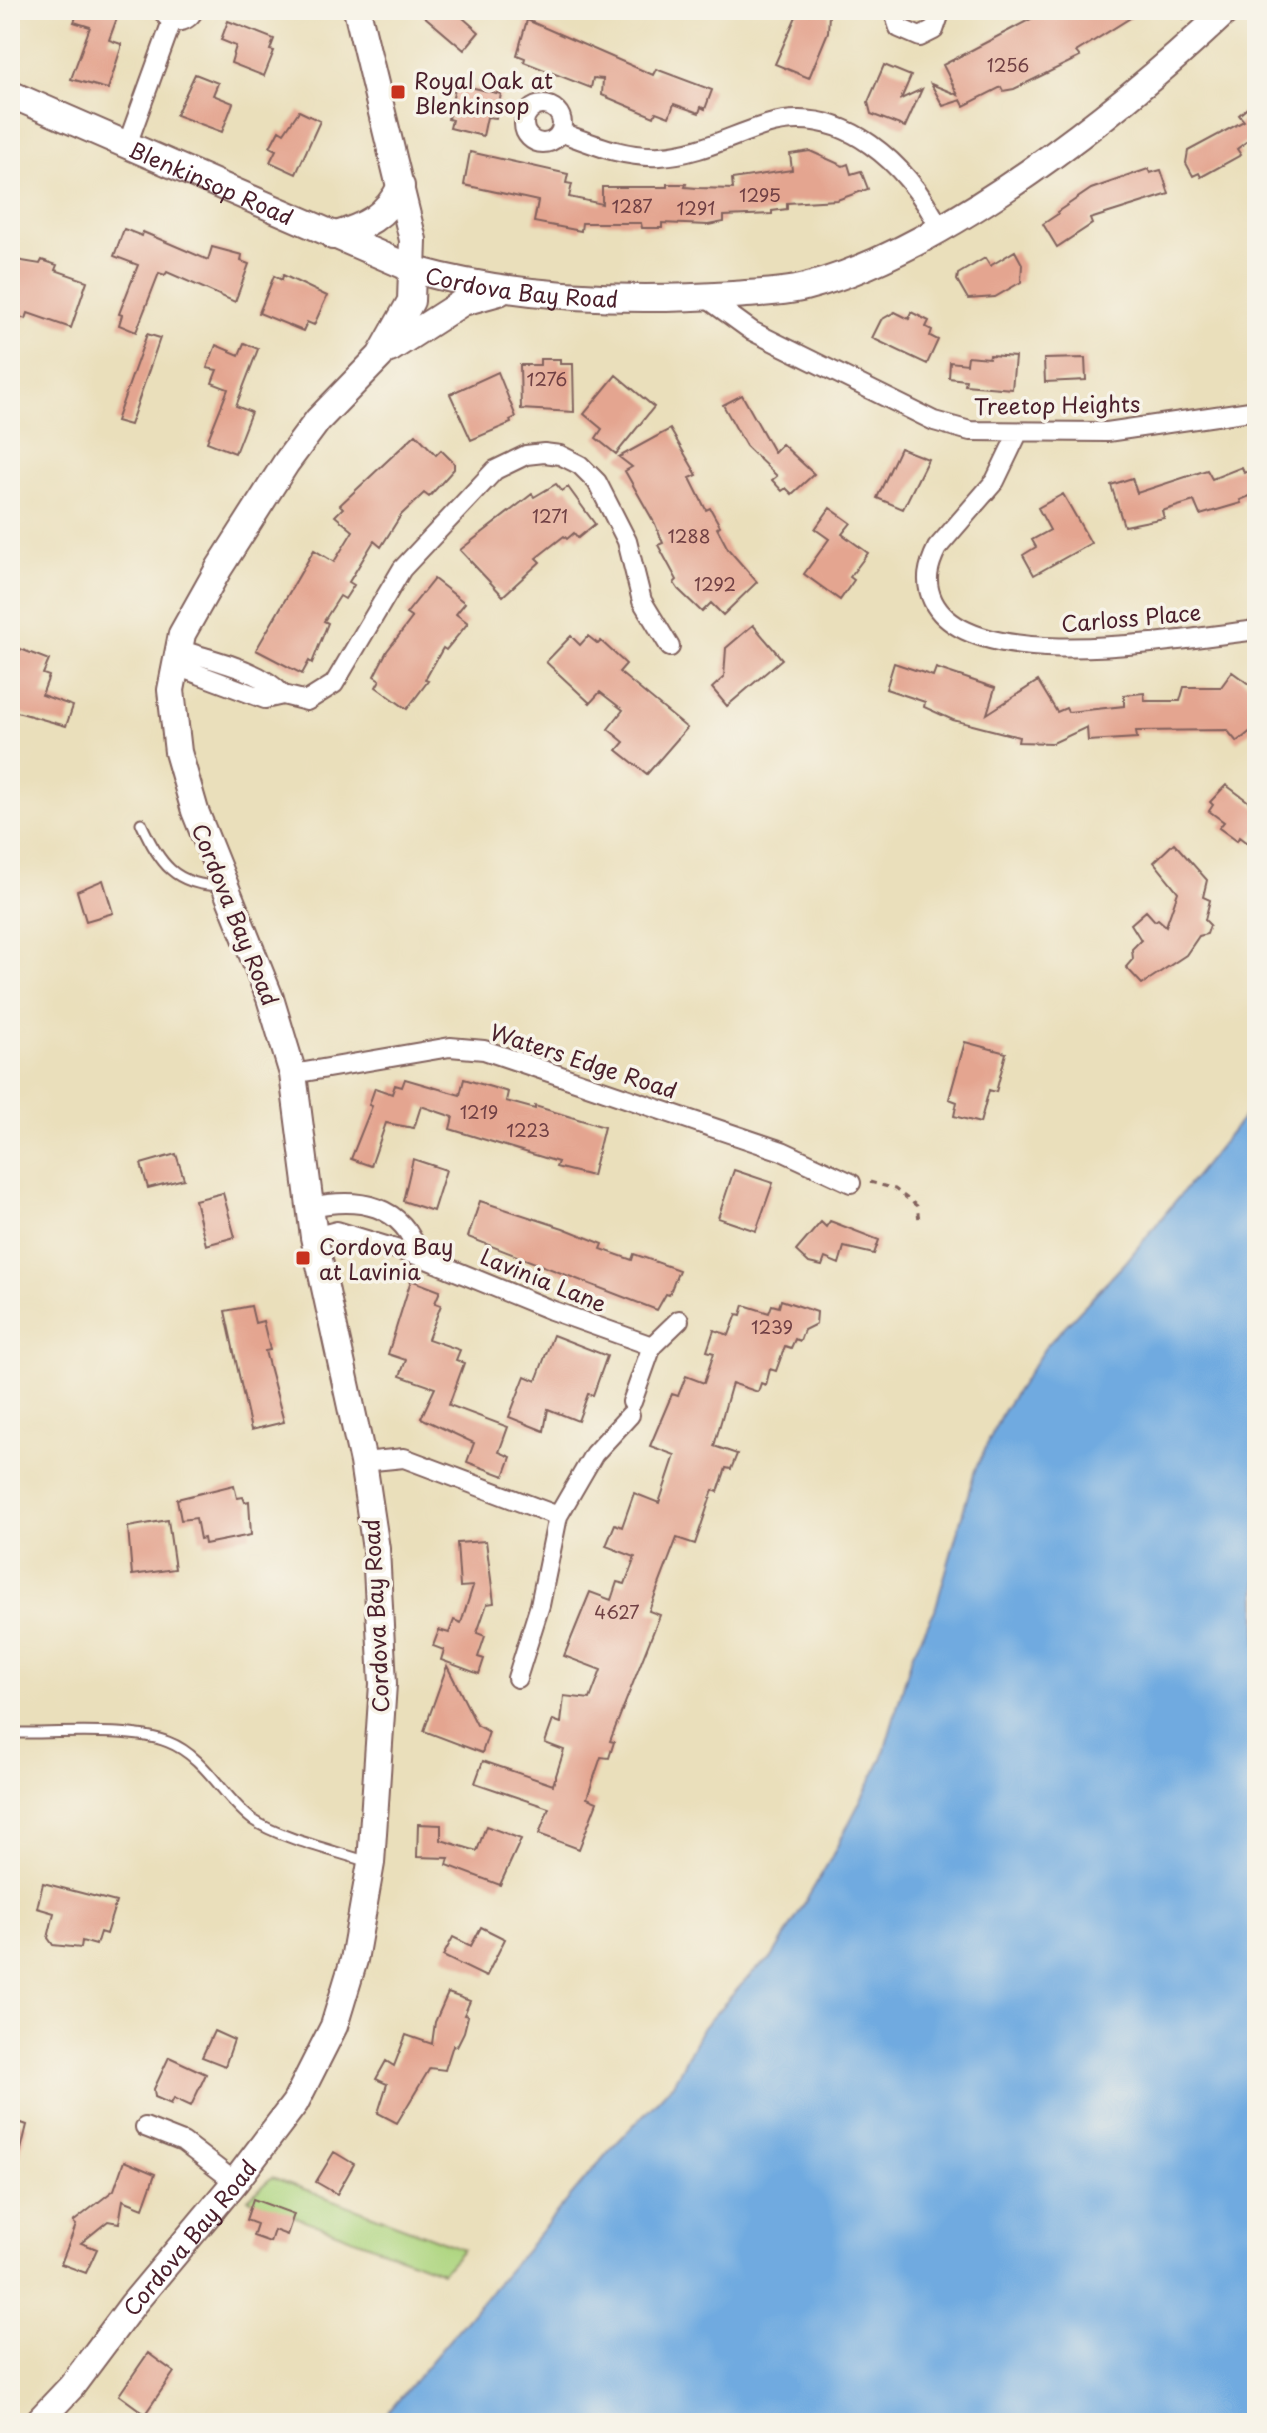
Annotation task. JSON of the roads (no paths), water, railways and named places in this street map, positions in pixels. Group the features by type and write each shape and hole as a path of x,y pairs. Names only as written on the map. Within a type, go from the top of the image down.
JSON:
{"main road":[{"path":"357,10 401,186 413,240 415,270"},
{"name":"Cordova Bay Road","path":"37,2423 71,2387 133,2304 235,2182 295,2103 334,2026 354,1960 371,1863 383,1684 376,1549 363,1462 314,1237 293,1074 270,998 223,886 178,752 172,723 176,657 198,602 286,463 318,420 380,356 411,301 415,270 514,288 633,297 705,297 806,286 868,264 940,229 1098,120 1227,10"},
{"name":"Blenkinsop Road","path":"10,94 415,270"},
{"path":"333,236 376,219 394,201 401,186"},
{"path":"380,356 463,302 514,288"}],"street":[{"path":"127,145 167,15 187,19 194,10"},
{"path":"893,10 899,28 920,37 934,30 941,10"},
{"path":"560,132 616,152 659,156 710,147 768,124 795,120 826,124 859,135 881,150 927,204 940,229"},
{"name":"Treetop Heights","path":"705,297 752,331 934,421 970,431 1128,430 1250,411"},
{"name":"Carloss Place","path":"1018,433 1005,468 937,548 931,561 928,585 931,596 947,620 982,637 1057,649 1099,648 1257,630"},
{"path":"176,657 206,675 257,698 283,695 307,701 334,684 402,569 495,470 517,458 544,453 560,455 580,465 597,482 627,541 642,601 670,647"},
{"name":"Waters Edge Road","path":"293,1074 450,1047 484,1050 782,1151 851,1183"},
{"path":"310,1207 342,1200 379,1208 397,1219 414,1238 419,1256"},
{"name":"Lavinia Lane","path":"314,1237 337,1231 419,1256 551,1310 652,1346"},
{"path":"517,1678 540,1605 558,1516 594,1454 631,1408 652,1346 679,1320"},
{"path":"363,1462 404,1458 558,1516"},
{"path":"145,2127 183,2142 235,2182"}],"lane":[{"path":"141,823 156,855 173,872 197,886 223,886"},
{"path":"10,1733 150,1736 173,1743 200,1763 252,1819 275,1831 371,1863"}],"water":[{"path":"1257,1100 1257,2423 379,2423 609,2151 673,2084 703,2027 753,1972 772,1958 830,1860 882,1759 913,1653 935,1610 975,1470 1002,1413 1046,1346 1126,1262"}],"place":[{"name":"Royal Oak at Blenkinsop","path":"398,92"},
{"name":"Cordova Bay at Lavinia","path":"303,1258"}]}
